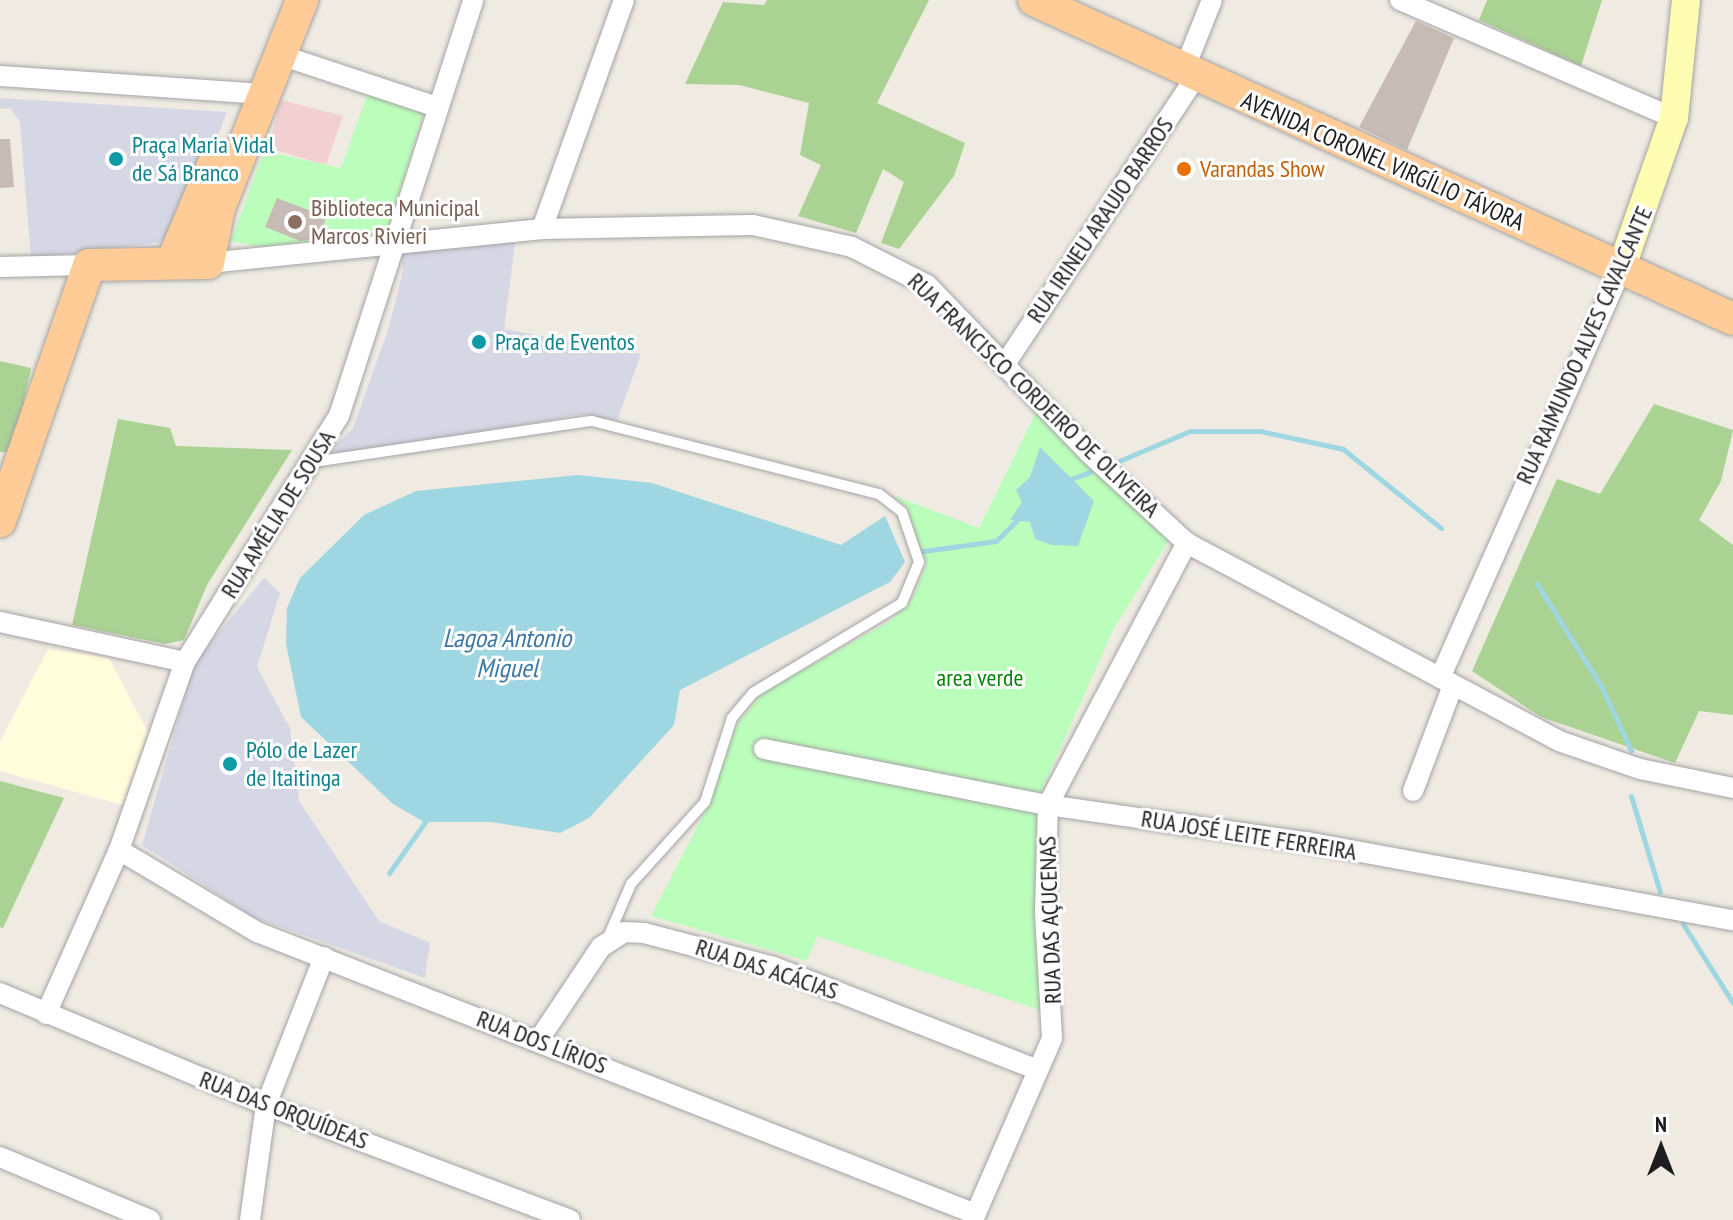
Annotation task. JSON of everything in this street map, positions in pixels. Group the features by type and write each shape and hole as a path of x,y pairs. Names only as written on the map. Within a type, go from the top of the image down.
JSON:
{"main road":[{"path":"208,263 219,208 267,77 302,0"},
{"name":"AVENIDA CORONEL VIRGÍLIO TÁVORA","path":"1034,0 1733,319"},
{"path":"173,260 234,117 267,77"},
{"name":"RUA FRANCISCO CORDEIRO DE OLIVEIRA","path":"89,265 173,260 208,263"},
{"path":"0,521 89,265"}],"street":[{"name":"RUA AMÉLIA DE SOUSA","path":"46,1014 119,850 185,662 339,416 391,240 473,0"},
{"path":"542,229 624,0"},
{"name":"RUA IRINEU ARAUJO BARROS","path":"1005,364 1190,73 1212,0"},
{"path":"1400,0 1674,118"},
{"name":"RUA RAIMUNDO ALVES CAVALCANTE","path":"1413,791 1447,682 1621,269 1674,118 1686,0"},
{"path":"0,76 267,77 437,107"},
{"name":"RUA FRANCISCO CORDEIRO DE OLIVEIRA","path":"208,263 326,255 391,240 542,229 753,225 852,247 927,285 1187,543 1447,682 1594,756 1733,788"},
{"path":"0,267 89,265"},
{"name":"RUA DAS AÇUCENAS","path":"975,1217 1038,1070 1053,1023 1045,912 1048,805 1187,543"},
{"path":"0,622 185,662"},
{"name":"RUA JOSÉ LEITE FERREIRA","path":"764,749 1048,805 1306,842 1733,920"},
{"name":"RUA DOS LÍRIOS","path":"119,850 239,924 975,1217"},
{"name":"RUA DAS ACÁCIAS","path":"607,940 644,933 774,967 1038,1070"},
{"path":"538,1041 607,940"},
{"path":"250,1220 266,1105 324,957"},
{"name":"RUA DAS ORQUÍDEAS","path":"0,993 266,1105 570,1220"},
{"path":"0,1157 150,1220"}],"lane":[{"path":"311,462 592,421 879,494 902,512 919,562 902,603 753,693 732,718 705,802 631,884 607,940"}],"shaded area":[{"name":"Praça Maria Vidal de Sá Branco","path":"0,98 227,112 183,228 169,241 31,259 20,122 10,108 0,109"},
{"path":"281,100 343,116 326,165 268,148"},
{"name":"Praça de Eventos","path":"515,243 504,329 641,354 617,421 583,414 332,458 331,449 353,428 388,330 403,271 400,249"},
{"name":"Pólo de Lazer de Itaitinga","path":"264,578 280,593 257,667 290,728 299,801 379,921 430,943 425,978 255,918 142,845 195,661"},
{"path":"48,649 109,658 148,732 122,805 0,771 0,741"}],"green space":[{"path":"767,0 929,0 877,103 965,143 954,176 899,249 881,243 904,182 883,169 856,233 798,216 821,165 800,155 809,103 739,85 685,84 723,2 764,5"},
{"path":"1487,0 1602,0 1581,66 1479,20"},
{"path":"369,89 424,110 388,231 297,254 231,241 264,151 341,168"},
{"path":"0,361 31,368 13,452 0,452"},
{"path":"1654,404 1733,430 1721,481 1699,520 1733,545 1733,715 1699,711 1675,763 1541,717 1472,671 1557,479 1600,494"},
{"name":"area verde","path":"1036,412 1171,537 1114,628 1040,794 760,739 753,754 1039,811 1046,1012 817,936 807,961 651,916 705,812 737,725 762,693 890,621 911,602 926,566 907,507 892,495 979,528"},
{"path":"118,419 170,428 176,446 292,450 207,585 184,640 165,644 72,625"},
{"path":"0,781 64,798 3,928 0,927"}],"water":[{"path":"1040,447 1094,501 1078,546 1052,545 1035,539 1030,522 1010,520 1022,502 1016,490 1030,477"},
{"name":"Lagoa Antonio Miguel","path":"578,475 652,483 841,545 885,516 905,562 890,582 680,690 674,725 589,818 560,833 491,822 424,822 393,804 301,717 286,644 287,608 300,578 364,515 416,491"}],"building":[{"path":"1416,21 1454,38 1407,150 1359,127"},
{"path":"0,139 10,139 14,187 0,188"},
{"name":"Biblioteca Municipal Marcos Rivieri","path":"277,198 327,217 316,239 300,241 265,227"}],"waterway":[{"path":"1119,461 1190,431 1260,431 1343,449 1441,528"},
{"path":"1068,480 1090,472"},
{"path":"923,551 996,541 1020,517"},
{"path":"1537,584 1601,686 1631,750"},
{"path":"1631,796 1660,892"},
{"path":"389,873 428,818"},
{"path":"1683,924 1733,1003"}],"place":[{"name":"Praça Maria Vidal de Sá Branco","path":"116,159"},
{"name":"Varandas Show","path":"1184,169"},
{"name":"Biblioteca Municipal Marcos Rivieri","path":"295,222"},
{"name":"Praça de Eventos","path":"479,342"},
{"name":"Pólo de Lazer de Itaitinga","path":"230,764"}]}
